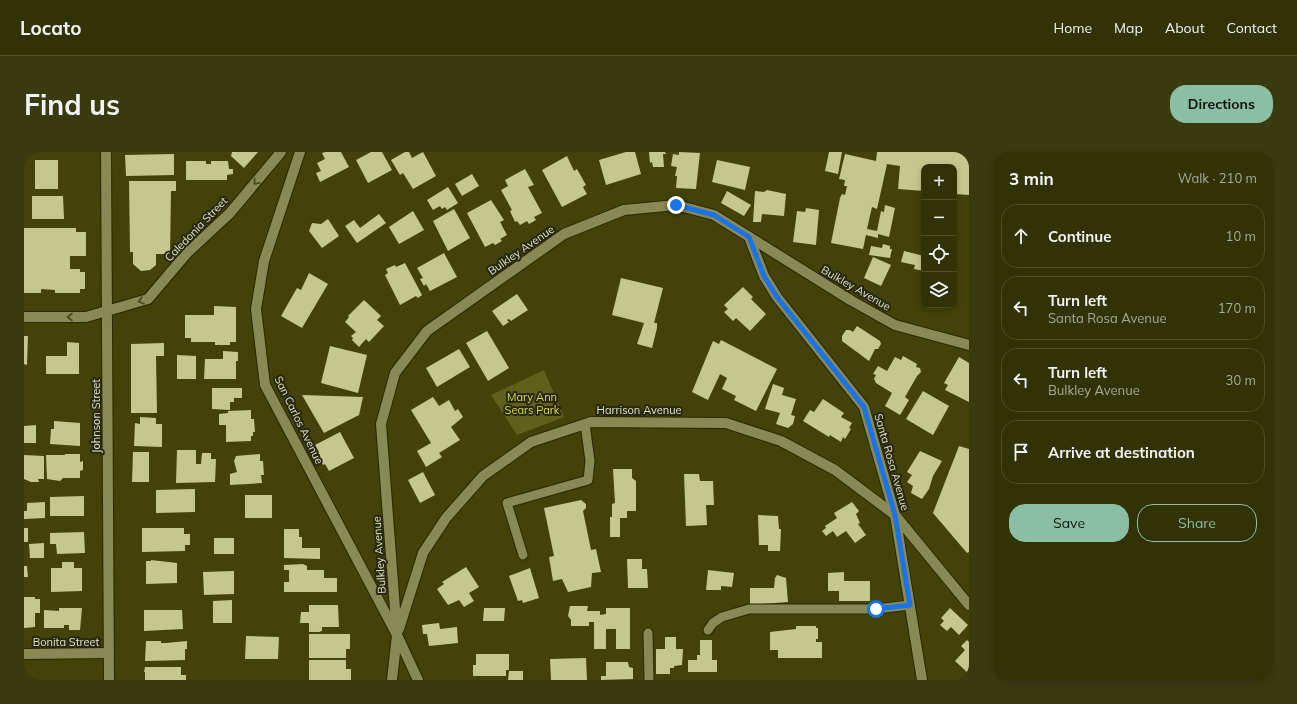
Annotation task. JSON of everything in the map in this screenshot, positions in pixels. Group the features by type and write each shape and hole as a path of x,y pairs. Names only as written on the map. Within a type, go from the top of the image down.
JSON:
{"street":[{"name":"Johnson Street","path":"106,152 109,680"},
{"name":"Caledonia Street","path":"24,317 86,317 108,312 148,299 188,253 230,212 281,152"},
{"name":"San Carlos Avenue","path":"300,152 264,260 256,309 265,385 397,635 418,680"},
{"name":"Bulkley Avenue","path":"397,635 381,424 395,373 427,331 564,234 624,210 676,205 714,215 852,301 895,325 969,345"},
{"name":"Santa Rosa Avenue","path":"749,237 764,276 777,297 864,407 895,515 922,680"},
{"name":"Harrison Avenue","path":"397,635 423,552 446,518 483,476 532,442 585,424 599,422 726,423 781,441 835,470 895,515"},
{"path":"895,515 969,605"},
{"path":"392,680 397,635"},
{"name":"Bonita Street","path":"24,654 109,653"}],"lane":[{"path":"523,555 507,504 588,480 590,461 585,424"},
{"path":"708,630 713,623 722,617 749,610 876,609 910,605"},
{"path":"648,633 649,680"}],"green space":[{"name":"Mary Ann Sears Park","path":"544,370 564,417 517,435 491,395"}],"building":[{"path":"232,152 258,152 244,168 231,156"},
{"path":"341,152 349,167 320,182 316,173 321,171 317,163 325,159 322,153"},
{"path":"371,152 382,152 392,170 368,183 356,160"},
{"path":"405,152 409,152 412,158 423,152 436,176 413,189 403,173 400,175 391,160"},
{"path":"626,152 635,152 641,174 606,185 599,160"},
{"path":"649,152 665,152 666,154 663,154 664,167 653,167 652,162 650,163"},
{"path":"679,152 700,153 696,189 676,188 677,176 675,176 677,167 671,166 673,154 679,155"},
{"path":"829,152 842,152 838,174 825,171"},
{"path":"877,152 969,152 969,195 957,194 957,164 921,164 921,191 898,189 900,166 887,164 877,209 872,207 867,229 877,231 881,211 884,212 885,205 895,208 889,237 878,234 878,238 866,235 863,249 831,243 840,198 842,194 845,195 847,186 844,186 845,180 839,179 845,154 876,161"},
{"path":"174,154 174,175 126,176 125,155"},
{"path":"567,156 574,171 577,169 586,185 583,187 587,194 562,207 542,170"},
{"path":"35,160 58,160 58,189 35,189"},
{"path":"717,160 750,167 745,190 712,182"},
{"path":"186,161 206,161 206,164 211,164 211,161 228,161 229,169 233,169 233,174 227,175 227,180 186,180"},
{"path":"525,169 534,185 528,187 542,213 534,217 536,220 529,224 527,221 520,225 517,221 515,222 510,211 512,210 501,190 508,186 505,180"},
{"path":"472,174 479,186 462,196 455,184"},
{"path":"129,181 176,181 176,191 171,191 170,254 156,254 156,265 150,270 141,271 133,264 133,252 130,252"},
{"path":"448,187 458,203 447,210 445,207 442,209 440,206 433,210 427,200"},
{"path":"767,190 786,194 784,216 762,214 761,222 753,222 755,191 764,192"},
{"path":"727,191 751,205 744,216 721,203"},
{"path":"32,196 63,196 64,219 32,219"},
{"path":"491,200 504,220 500,222 507,235 500,239 502,241 495,245 493,243 485,247 467,213"},
{"path":"806,208 819,210 816,245 793,242 797,211 805,212"},
{"path":"454,209 470,238 448,251 433,221"},
{"path":"413,211 424,230 399,244 389,227"},
{"path":"379,214 386,223 357,243 345,226 354,220 360,228"},
{"path":"328,219 339,236 322,248 309,231 312,223 321,224"},
{"path":"24,228 76,228 76,232 86,232 86,256 70,256 70,269 80,269 80,272 85,272 85,289 80,289 80,293 55,293 55,290 41,289 41,293 24,293"},
{"path":"883,244 890,246 890,249 892,249 890,258 869,255 871,246 882,248"},
{"path":"904,251 921,255 921,270 914,269 915,265 901,262"},
{"path":"444,253 457,277 430,291 426,284 424,286 420,279 423,278 417,268"},
{"path":"873,257 891,265 881,286 864,278"},
{"path":"405,263 422,295 418,298 416,296 400,305 385,275 388,273 386,269"},
{"path":"309,273 328,284 302,328 281,316 297,288 301,290"},
{"path":"621,278 663,288 654,323 657,323 657,328 652,348 637,344 644,323 612,315"},
{"path":"743,287 753,297 751,299 766,314 750,331 736,318 733,321 724,312 728,309 724,305"},
{"path":"517,294 528,310 511,321 509,319 507,320 509,322 503,326 492,311"},
{"path":"364,300 381,316 377,320 384,326 369,342 366,339 359,347 352,340 353,338 351,336 356,332 345,322 349,317 348,316"},
{"path":"214,306 236,307 236,342 230,342 230,345 215,345 215,342 191,342 191,338 185,338 185,315 214,315"},
{"path":"857,326 880,341 881,344 878,349 875,349 869,361 842,341 842,336 846,330 853,332"},
{"path":"487,331 509,368 488,381 466,343"},
{"path":"24,336 28,336 27,365 24,364"},
{"path":"721,340 777,369 756,411 734,400 736,396 722,389 727,378 720,374 708,400 692,392 713,341 719,344"},
{"path":"67,342 79,343 79,374 46,374 46,356 67,356"},
{"path":"164,343 164,356 156,356 157,413 131,413 131,344"},
{"path":"330,346 367,355 358,393 321,383"},
{"path":"459,349 470,367 437,387 426,368"},
{"path":"223,351 238,352 238,361 236,361 236,379 204,379 205,359 223,359"},
{"path":"177,355 196,356 196,379 177,379"},
{"path":"903,356 917,364 916,367 920,368 921,372 917,376 905,397 909,400 900,415 885,406 892,393 876,383 874,379 876,375 873,374 878,366 887,371 895,357 901,360"},
{"path":"959,357 969,363 969,402 945,390 948,385 944,383"},
{"path":"773,384 784,388 782,395 796,399 791,415 795,416 793,424 788,428 776,424 780,413 765,409"},
{"path":"212,388 242,388 242,398 234,398 234,402 230,402 230,410 212,409"},
{"path":"923,391 949,406 933,435 906,419"},
{"path":"302,395 363,397 359,415 324,433"},
{"path":"433,397 439,406 449,400 455,411 458,409 463,417 451,427 460,440 439,453 442,457 426,467 417,451 431,443 411,410"},
{"path":"823,399 844,413 841,417 852,423 849,428 851,429 845,439 843,437 841,442 830,435 829,437 803,421 810,410 814,412"},
{"path":"251,410 251,419 254,419 255,432 253,432 253,436 251,436 251,441 226,442 226,425 219,425 219,414 228,413 228,411"},
{"path":"140,417 156,418 156,424 162,424 162,447 134,446 135,423 140,424"},
{"path":"54,421 80,423 80,446 50,444 51,429 54,429"},
{"path":"36,425 36,443 24,443 24,426"},
{"path":"340,432 354,458 329,471 325,464 323,465 316,453 319,452 315,445"},
{"path":"959,446 969,449 969,552 967,553 933,513"},
{"path":"177,450 196,450 196,464 201,464 202,453 211,453 211,459 216,459 215,482 176,483"},
{"path":"920,451 942,461 933,476 929,489 922,499 911,493 913,486 907,482 912,475 907,472"},
{"path":"133,452 149,452 149,482 132,482"},
{"path":"80,454 80,462 83,461 83,470 80,471 80,478 63,478 60,481 47,479 46,455"},
{"path":"260,454 260,461 263,461 264,475 261,475 262,483 230,485 230,474 237,472 234,461 236,456"},
{"path":"24,455 44,456 44,479 38,479 39,482 31,482 24,479"},
{"path":"613,469 632,469 632,478 636,481 636,511 627,511 627,518 620,518 620,537 610,537 610,517 612,517 612,504 615,503"},
{"path":"423,472 435,495 420,503 408,480"},
{"path":"684,474 699,474 700,481 713,481 714,505 706,505 707,525 686,526"},
{"path":"195,489 195,512 156,513 156,490"},
{"path":"245,495 272,495 272,518 245,518"},
{"path":"84,496 84,516 50,516 50,497"},
{"path":"581,500 586,504 586,508 583,511 591,550 596,549 601,572 592,573 591,587 568,592 562,579 553,581 549,557 554,556 544,508"},
{"path":"45,502 45,518 24,519 24,511 27,511 27,503"},
{"path":"852,502 859,511 856,514 860,523 858,524 866,535 855,543 846,531 837,537 833,531 826,536 822,531 826,528 825,526 837,518 834,513"},
{"path":"758,515 778,516 779,529 781,529 780,551 768,551 768,545 759,545"},
{"path":"24,528 28,528 28,542 24,542"},
{"path":"142,528 184,528 184,534 190,534 190,545 185,545 185,551 142,552"},
{"path":"284,529 299,529 299,537 302,537 302,548 320,548 320,559 284,558"},
{"path":"84,532 85,553 57,554 56,544 50,544 50,533"},
{"path":"214,538 234,538 234,554 214,554"},
{"path":"44,543 44,558 30,558 29,544"},
{"path":"627,559 642,559 642,569 647,569 648,588 628,588"},
{"path":"151,560 177,563 177,583 146,584 146,561"},
{"path":"62,562 74,562 74,568 82,568 82,591 51,592 51,568 62,568"},
{"path":"303,564 307,566 307,570 324,570 324,578 337,578 337,592 284,592 284,582 289,582 289,570 284,570 284,565"},
{"path":"24,566 27,566 28,577 24,577"},
{"path":"466,567 479,587 469,593 474,601 464,607 459,600 448,605 437,589 444,584 442,582"},
{"path":"530,568 539,598 523,603 522,600 518,601 509,576"},
{"path":"708,570 734,573 732,587 721,586 721,590 706,590"},
{"path":"234,571 234,594 204,595 203,572"},
{"path":"844,572 844,581 870,581 870,601 839,601 839,591 828,591 828,573"},
{"path":"777,575 786,578 788,602 750,605 750,588 774,588 775,578"},
{"path":"24,597 35,597 35,599 40,599 40,613 35,613 35,627 24,628"},
{"path":"232,600 232,623 213,623 213,601"},
{"path":"309,605 338,605 339,627 322,627 322,631 309,632 309,623 300,623 301,612 309,612"},
{"path":"570,606 588,606 587,611 600,611 600,615 606,614 606,608 630,608 630,649 616,649 616,629 606,629 606,649 594,649 594,622 589,622 589,626 571,626 571,620 568,616"},
{"path":"59,608 82,608 80,630 69,630 69,625 64,625 64,628 44,628 44,610 59,611"},
{"path":"484,608 505,608 504,621 483,621"},
{"path":"950,608 968,625 959,635 951,627 947,631 940,625 944,621 941,618"},
{"path":"144,610 182,610 183,629 144,631"},
{"path":"439,623 440,629 457,627 458,643 429,646 427,634 423,634 422,625"},
{"path":"796,626 816,626 816,628 818,628 818,639 816,639 816,642 822,642 822,658 778,658 778,650 770,650 770,632 796,629"},
{"path":"309,634 350,634 350,649 346,649 346,658 309,658"},
{"path":"246,636 279,637 278,659 245,659"},
{"path":"665,637 676,637 676,649 683,649 682,665 670,668 670,674 656,674 656,649 665,649"},
{"path":"700,640 712,640 712,660 717,660 717,672 688,672 688,660 697,660 697,655 700,655"},
{"path":"967,640 969,642 969,674 955,661 965,650 961,646"},
{"path":"146,641 161,641 161,643 166,643 187,641 185,660 145,661"},
{"path":"476,654 509,654 509,670 506,670 506,676 473,676 473,665 476,665"},
{"path":"586,658 587,680 551,680 550,659"},
{"path":"309,660 346,660 346,669 351,669 351,680 309,680"},
{"path":"606,662 628,662 629,667 633,668 633,679 601,680 601,676 606,676"},
{"path":"145,667 181,667 181,675 186,675 186,680 145,680"},
{"path":"509,671 523,671 523,680 508,680"}],"route":[{"path":"676,205 714,215 749,237 764,276 777,297 864,407 895,515 910,605 876,609"}]}
